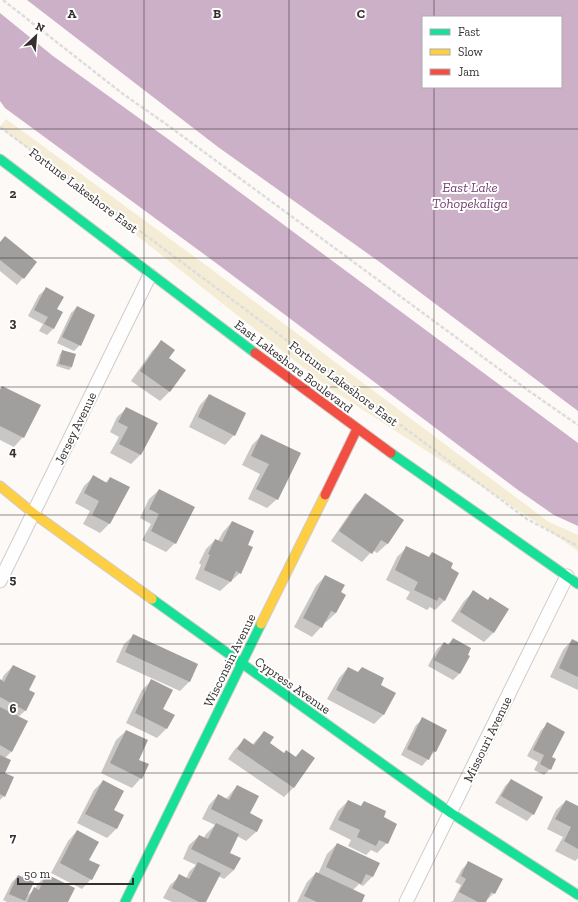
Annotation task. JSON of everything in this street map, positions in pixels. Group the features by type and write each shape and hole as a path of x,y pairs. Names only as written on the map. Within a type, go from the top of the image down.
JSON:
{"street":[{"name":"East Lakeshore Boulevard","path":"0,159 150,275 357,429 578,584"},
{"name":"Jersey Avenue","path":"0,581 150,275"},
{"name":"Wisconsin Avenue","path":"125,902 357,429"},
{"name":"Cypress Avenue","path":"0,486 34,513 242,664 451,813 578,895"},
{"name":"Missouri Avenue","path":"406,902 567,576"}],"path":[{"path":"3,0 123,94 186,138 528,391 578,425"},
{"name":"Fortune Lakeshore East","path":"0,127 527,519 578,546"}],"shaded area":[{"path":"6,119 211,269 549,522 578,535 578,551 535,521 329,388 0,127"}],"water":[{"name":"East Lake Tohopekaliga","path":"27,0 578,0 578,411 381,263 218,147"},
{"path":"0,13 53,56 168,139 578,443 578,526 554,515 518,490 216,263 5,108 0,101"}],"building":[{"path":"5,236 37,262 24,279 0,260 0,242"},
{"path":"46,287 64,297 57,309 63,312 54,329 44,324 48,317 34,310"},
{"path":"77,306 95,315 81,346 62,337"},
{"path":"161,340 175,350 169,358 186,370 170,392 140,371"},
{"path":"62,350 76,354 72,367 59,364"},
{"path":"2,386 41,405 24,438 0,426 0,390"},
{"path":"209,394 246,413 235,436 198,417"},
{"path":"126,407 158,423 141,455 119,444 128,427 118,422"},
{"path":"261,434 301,453 278,500 256,489 269,464 251,456"},
{"path":"93,475 107,483 110,477 130,487 110,524 92,515 99,501 84,493"},
{"path":"159,489 195,507 176,544 151,531 159,514 149,509"},
{"path":"365,493 404,520 388,544 381,540 372,554 339,531"},
{"path":"232,521 254,531 248,545 253,547 241,574 236,571 231,582 204,570 210,555 208,554 215,539 222,542"},
{"path":"406,546 429,557 432,552 453,563 451,568 459,573 445,601 439,597 437,601 414,590 418,582 395,570"},
{"path":"325,575 345,585 341,592 346,595 336,613 331,611 322,628 303,618"},
{"path":"473,590 488,600 490,597 509,609 494,633 460,612"},
{"path":"133,634 198,664 190,682 125,652"},
{"path":"453,638 471,648 468,655 470,656 460,674 434,660 444,642 449,645"},
{"path":"572,639 578,642 578,677 559,668"},
{"path":"13,665 36,676 29,690 35,693 26,711 0,697 0,679 4,682"},
{"path":"348,667 358,672 362,667 384,678 381,685 396,693 384,715 336,690"},
{"path":"151,679 173,690 163,709 175,715 167,729 135,713"},
{"path":"0,707 28,721 12,752 0,745"},
{"path":"422,717 447,730 436,752 433,751 429,760 407,749"},
{"path":"547,722 565,732 552,757 556,759 551,770 540,764 544,755 533,750"},
{"path":"126,730 148,740 139,760 149,764 142,779 110,763"},
{"path":"264,731 274,737 270,743 284,753 286,750 296,757 302,749 315,758 294,788 237,749 244,738 254,745"},
{"path":"0,755 11,760 5,773 14,777 5,797 0,794"},
{"path":"511,779 543,797 534,815 501,796"},
{"path":"103,780 124,791 114,810 124,815 117,829 85,814"},
{"path":"237,785 259,796 250,813 263,820 257,832 211,809 218,794 229,800"},
{"path":"348,800 361,806 364,801 386,811 384,817 397,824 388,844 379,840 376,846 357,837 360,830 338,820"},
{"path":"566,800 578,806 578,849 564,841 571,827 555,819"},
{"path":"216,823 239,834 230,853 241,858 234,870 191,849 199,835 208,839"},
{"path":"77,830 99,842 89,860 100,865 92,880 60,863"},
{"path":"337,843 380,863 373,877 366,874 361,884 326,867"},
{"path":"468,861 503,879 495,894 491,892 486,902 478,902 459,892 466,879 461,876"},
{"path":"198,862 221,873 206,902 199,902 172,888 179,874 189,879"},
{"path":"316,872 365,895 362,902 317,902 304,896"},
{"path":"46,874 75,888 68,902 27,902 34,887 39,890"},
{"path":"18,875 34,882 25,901 9,894"}],"traffic: fast":[{"path":"0,159 255,353"},
{"path":"391,453 578,584"},
{"path":"152,599 451,813 578,895"},
{"path":"125,902 261,624"}],"traffic: slow":[{"path":"0,486 33,513 152,599"},
{"path":"261,624 325,495"}],"traffic: jam":[{"path":"255,353 391,453"},
{"path":"325,495 357,429"}]}
